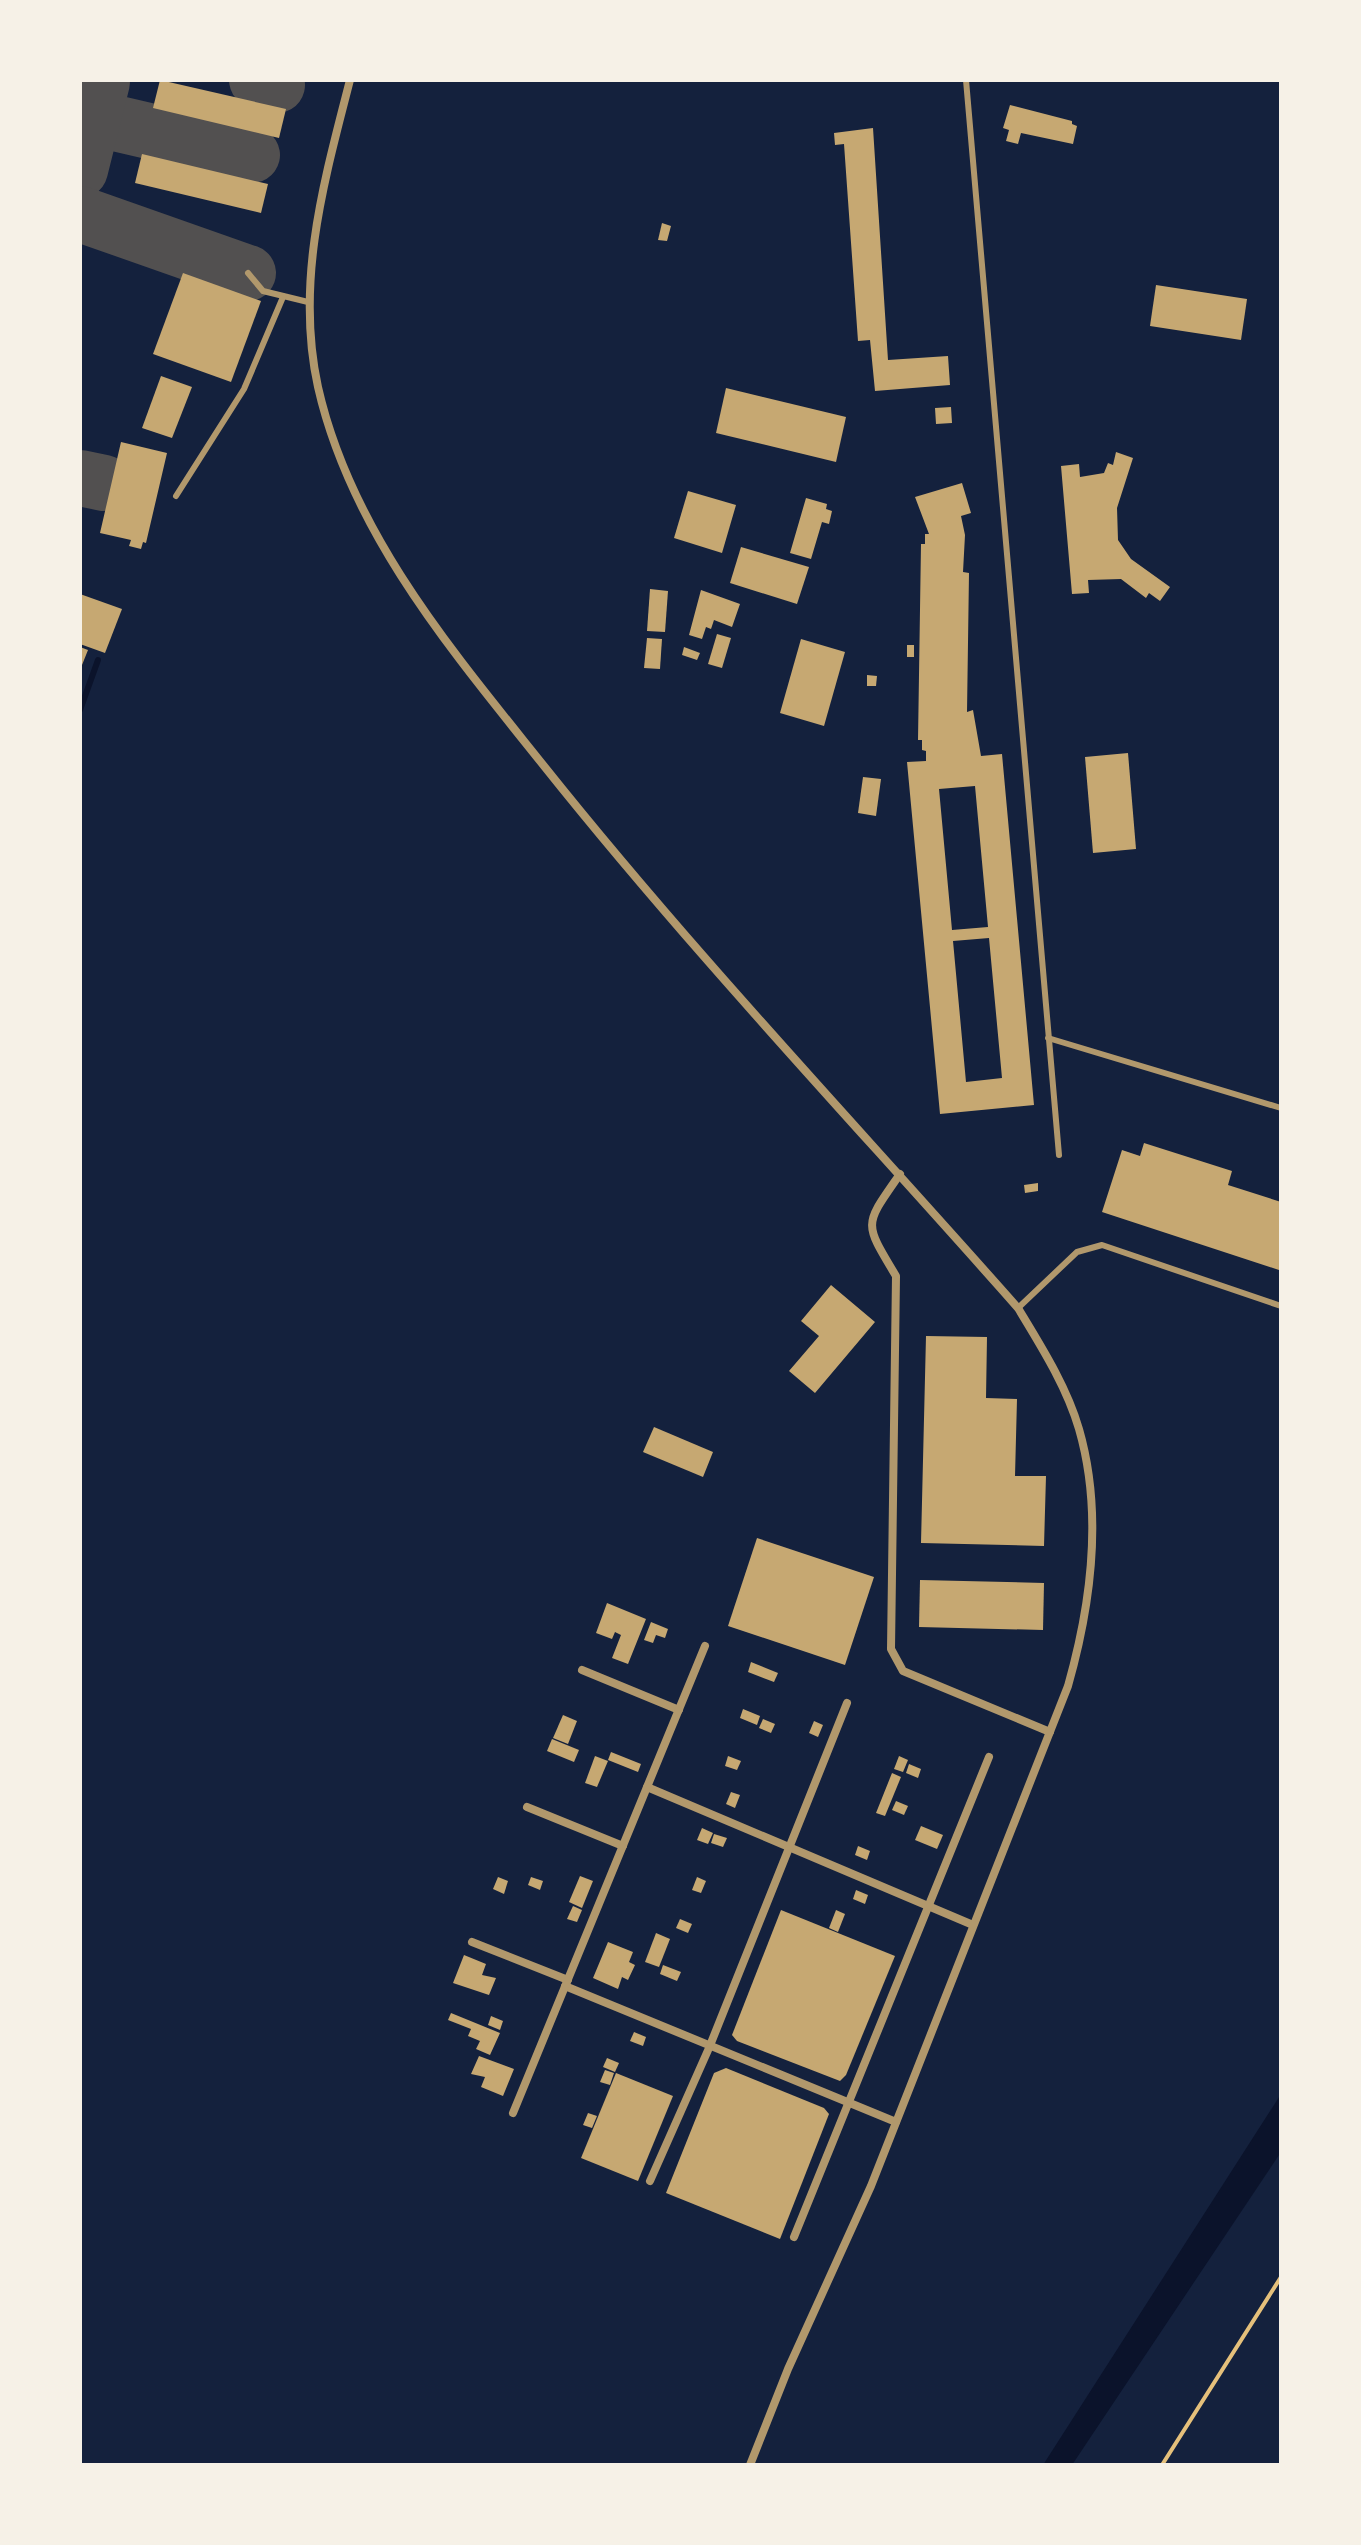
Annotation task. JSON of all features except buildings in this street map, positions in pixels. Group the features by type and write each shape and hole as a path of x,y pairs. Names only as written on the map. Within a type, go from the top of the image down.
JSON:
{"street":[{"path":"350,80 317,209 308,302 318,386 344,472 404,580 464,666 677,930 1018,1308 1047,1356 1079,1428 1088,1473 1091,1563 1082,1637 1050,1732 896,2122 750,2465"},
{"path":"900,1174 870,1216 871,1235 896,1276 891,1649 903,1671 1050,1732"},
{"path":"513,2113 705,1646"},
{"path":"582,1670 679,1710"},
{"path":"650,2181 709,2048 847,1703"},
{"path":"794,2237 989,1757"},
{"path":"647,1787 973,1925"},
{"path":"527,1807 623,1846"},
{"path":"472,1942 709,2048 896,2122"}],"lane":[{"path":"966,80 1059,1155"},
{"path":"248,273 263,291 308,302"},
{"path":"176,496 244,389 283,297"},
{"path":"1048,1038 1281,1108"},
{"path":"1018,1308 1077,1252 1102,1245 1281,1306"}],"path":[{"path":"1162,2465 1281,2277"}],"water":[{"path":"1281,2094 1281,2152 1072,2465 1043,2465"}],"waterway":[{"path":"80,710 98,660"}],"taxiway":[{"path":"257,80 277,85"},
{"path":"80,170 102,82"},
{"path":"93,118 252,155"},
{"path":"80,214 248,273"},
{"path":"80,478 104,483"}]}
